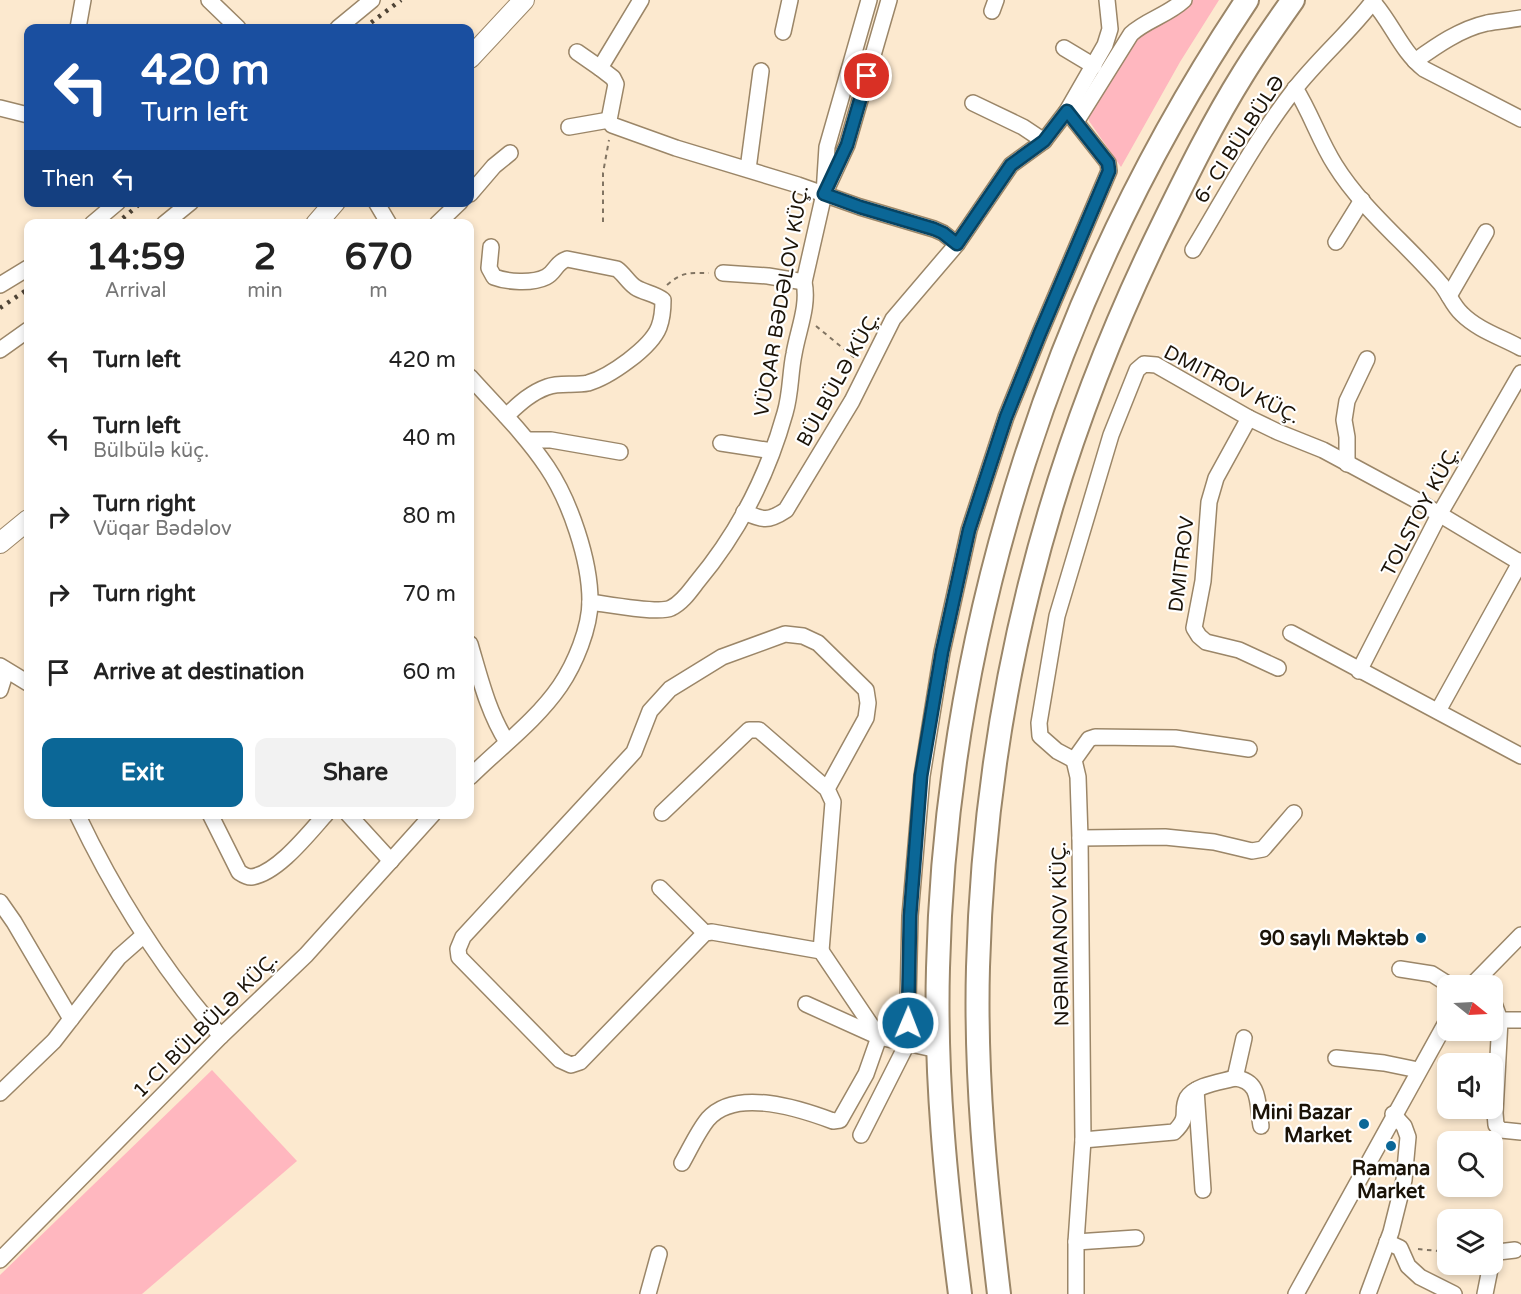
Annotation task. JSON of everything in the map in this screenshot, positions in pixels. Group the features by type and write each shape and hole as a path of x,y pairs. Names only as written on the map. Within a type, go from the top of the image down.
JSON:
{"highway":[{"path":"960,1294 945,1177 938,1050 938,968 943,862 960,732 975,649 1010,507 1070,336 1107,250 1155,153 1209,56 1247,0"},
{"path":"999,1294 985,1172 978,1054 978,968 983,861 998,740 1012,659 1049,511 1069,445 1105,349 1141,268 1189,170 1244,73 1293,0"}],"main road":[{"path":"474,54 524,0"},
{"path":"320,219 331,207"},
{"path":"0,543 24,523"}],"street":[{"path":"79,24 83,0"},
{"path":"209,0 233,24"},
{"path":"343,24 372,0"},
{"path":"600,68 641,0"},
{"path":"783,32 790,0"},
{"name":"VÜQAR BƏDƏLOV KÜÇ.","path":"590,602 669,610 713,563 763,476 787,404 794,353 807,295 804,282 824,194 827,147 869,0"},
{"path":"824,194 847,145 889,0"},
{"name":"BÜLBÜLƏ KÜÇ.","path":"744,512 763,519 775,518 786,510 836,431 893,319 957,244 1011,165 1072,117 1105,45 1110,28 1107,0"},
{"path":"861,1135 907,1044 910,916 921,776 942,652 969,530 1006,417 1109,171 1108,163 1072,117 1131,34 1184,0"},
{"path":"1192,250 1275,115 1295,88 1373,1 1383,12 1403,48 1424,69 1521,119"},
{"path":"1414,61 1438,44 1460,33 1486,23 1521,18"},
{"path":"861,25 880,30"},
{"path":"1064,48 1094,66"},
{"path":"577,52 613,78 616,84 610,122"},
{"path":"748,169 761,71"},
{"path":"1295,88 1336,167 1362,200 1442,285 1462,314 1477,326 1519,344"},
{"path":"973,103 1023,126 1044,141"},
{"path":"0,108 24,114"},
{"path":"569,127 610,122 676,148 934,229 957,244"},
{"path":"474,189 494,166 510,153"},
{"path":"1336,242 1362,200"},
{"path":"98,219 112,207"},
{"path":"170,219 185,207"},
{"path":"442,219 455,207"},
{"path":"1449,296 1486,232"},
{"path":"491,247 489,268 494,277 504,280 537,280 547,277 559,262 567,259 617,268 632,285 663,300 659,328 647,345 607,376 584,384 548,386 531,394 506,416"},
{"path":"0,285 24,270"},
{"path":"723,273 768,276 804,282"},
{"path":"0,350 24,333"},
{"path":"1347,464 1347,437 1344,420 1347,401 1368,359"},
{"name":"DMITROV KÜÇ.","path":"1074,760 1057,751 1040,736 1039,723 1057,616 1112,435 1137,370 1144,364 1156,365 1249,418 1323,450 1414,499 1521,562"},
{"name":"TOLSTOY KÜÇ.","path":"1359,671 1439,515 1521,373"},
{"path":"474,381 528,440 554,478 573,519 581,546 590,602 578,653 560,687 543,707 474,773"},
{"name":"DMITROV","path":"1249,418 1216,478 1209,502 1203,581 1194,628 1206,642 1239,650 1278,668"},
{"path":"528,440 551,440 620,452"},
{"path":"721,443 772,451"},
{"path":"1437,711 1521,562"},
{"path":"1291,633 1359,671 1520,752"},
{"path":"821,951 712,932 705,933 580,1062 571,1065 560,1060 459,957 458,949 463,937 634,752 650,711 663,696 670,689 722,657 785,634 803,636 819,643 866,690 868,703 866,718 827,789"},
{"path":"474,657 489,708 507,742"},
{"path":"0,690 17,674"},
{"path":"662,813 748,730 759,730 827,789 833,802 821,951 879,1037"},
{"path":"1074,760 1089,739 1095,737 1175,738 1249,748"},
{"name":"NƏRIMANOV KÜÇ.","path":"1074,760 1078,777 1080,838 1083,1140 1076,1242 1076,1294"},
{"path":"1080,838 1165,837 1214,842 1252,851 1263,849 1294,813"},
{"path":"79,819 144,935 184,993 221,1036"},
{"path":"212,819 239,872 252,877 283,860 321,819"},
{"path":"353,819 391,861"},
{"name":"1-CI BÜLBÜLƏ KÜÇ.","path":"0,1260 221,1036 306,955 429,819"},
{"path":"660,888 705,933"},
{"path":"0,902 71,1019"},
{"path":"0,1093 54,1041 119,957 144,935"},
{"path":"1484,975 1521,935"},
{"path":"1400,969 1432,974 1437,977"},
{"path":"806,1004 879,1037 938,1050"},
{"path":"1503,1020 1521,1020"},
{"path":"682,1163 708,1119 717,1111 738,1104 775,1103 833,1121 840,1120 866,1074 879,1037"},
{"path":"1234,1078 1244,1038"},
{"path":"1296,1294 1437,1038"},
{"path":"1499,1041 1496,1125 1501,1130 1521,1132"},
{"path":"1335,1058 1384,1063 1418,1070"},
{"path":"1083,1140 1174,1132 1183,1123 1187,1099 1196,1090 1234,1078 1247,1080 1254,1087 1261,1126"},
{"path":"1196,1090 1203,1190"},
{"path":"1368,1294 1394,1245 1408,1137 1404,1126 1393,1114"},
{"path":"1076,1242 1136,1238"},
{"path":"1394,1245 1408,1266 1420,1277 1454,1294"},
{"path":"1503,1251 1515,1250"},
{"path":"648,1294 658,1254"},
{"path":"1485,1294 1489,1275"}],"path":[{"path":"603,222 603,173 610,122"},
{"path":"656,295 679,275 723,273"},
{"path":"802,317 867,368"},
{"path":"1394,1245 1437,1251"}],"shaded area":[{"path":"1190,0 1219,0 1180,62 1121,167 1089,121 1089,109 1137,35"},
{"path":"212,1070 297,1161 142,1294 0,1294 0,1275"}],"railway":[{"path":"369,24 401,0"},
{"path":"122,219 136,207"},
{"path":"0,308 24,292"}],"place":[{"name":"90 saylı Məktəb","path":"1421,938"},
{"name":"Mini Bazar Market","path":"1364,1124"},
{"name":"Ramana Market","path":"1391,1146"}],"route":[{"path":"867,76 847,145 824,194 934,229 957,244 1003,174 1017,159 1044,141 1067,111 1108,163 1109,171 1006,417 969,530 942,652 921,776 910,916 908,1023"}]}
